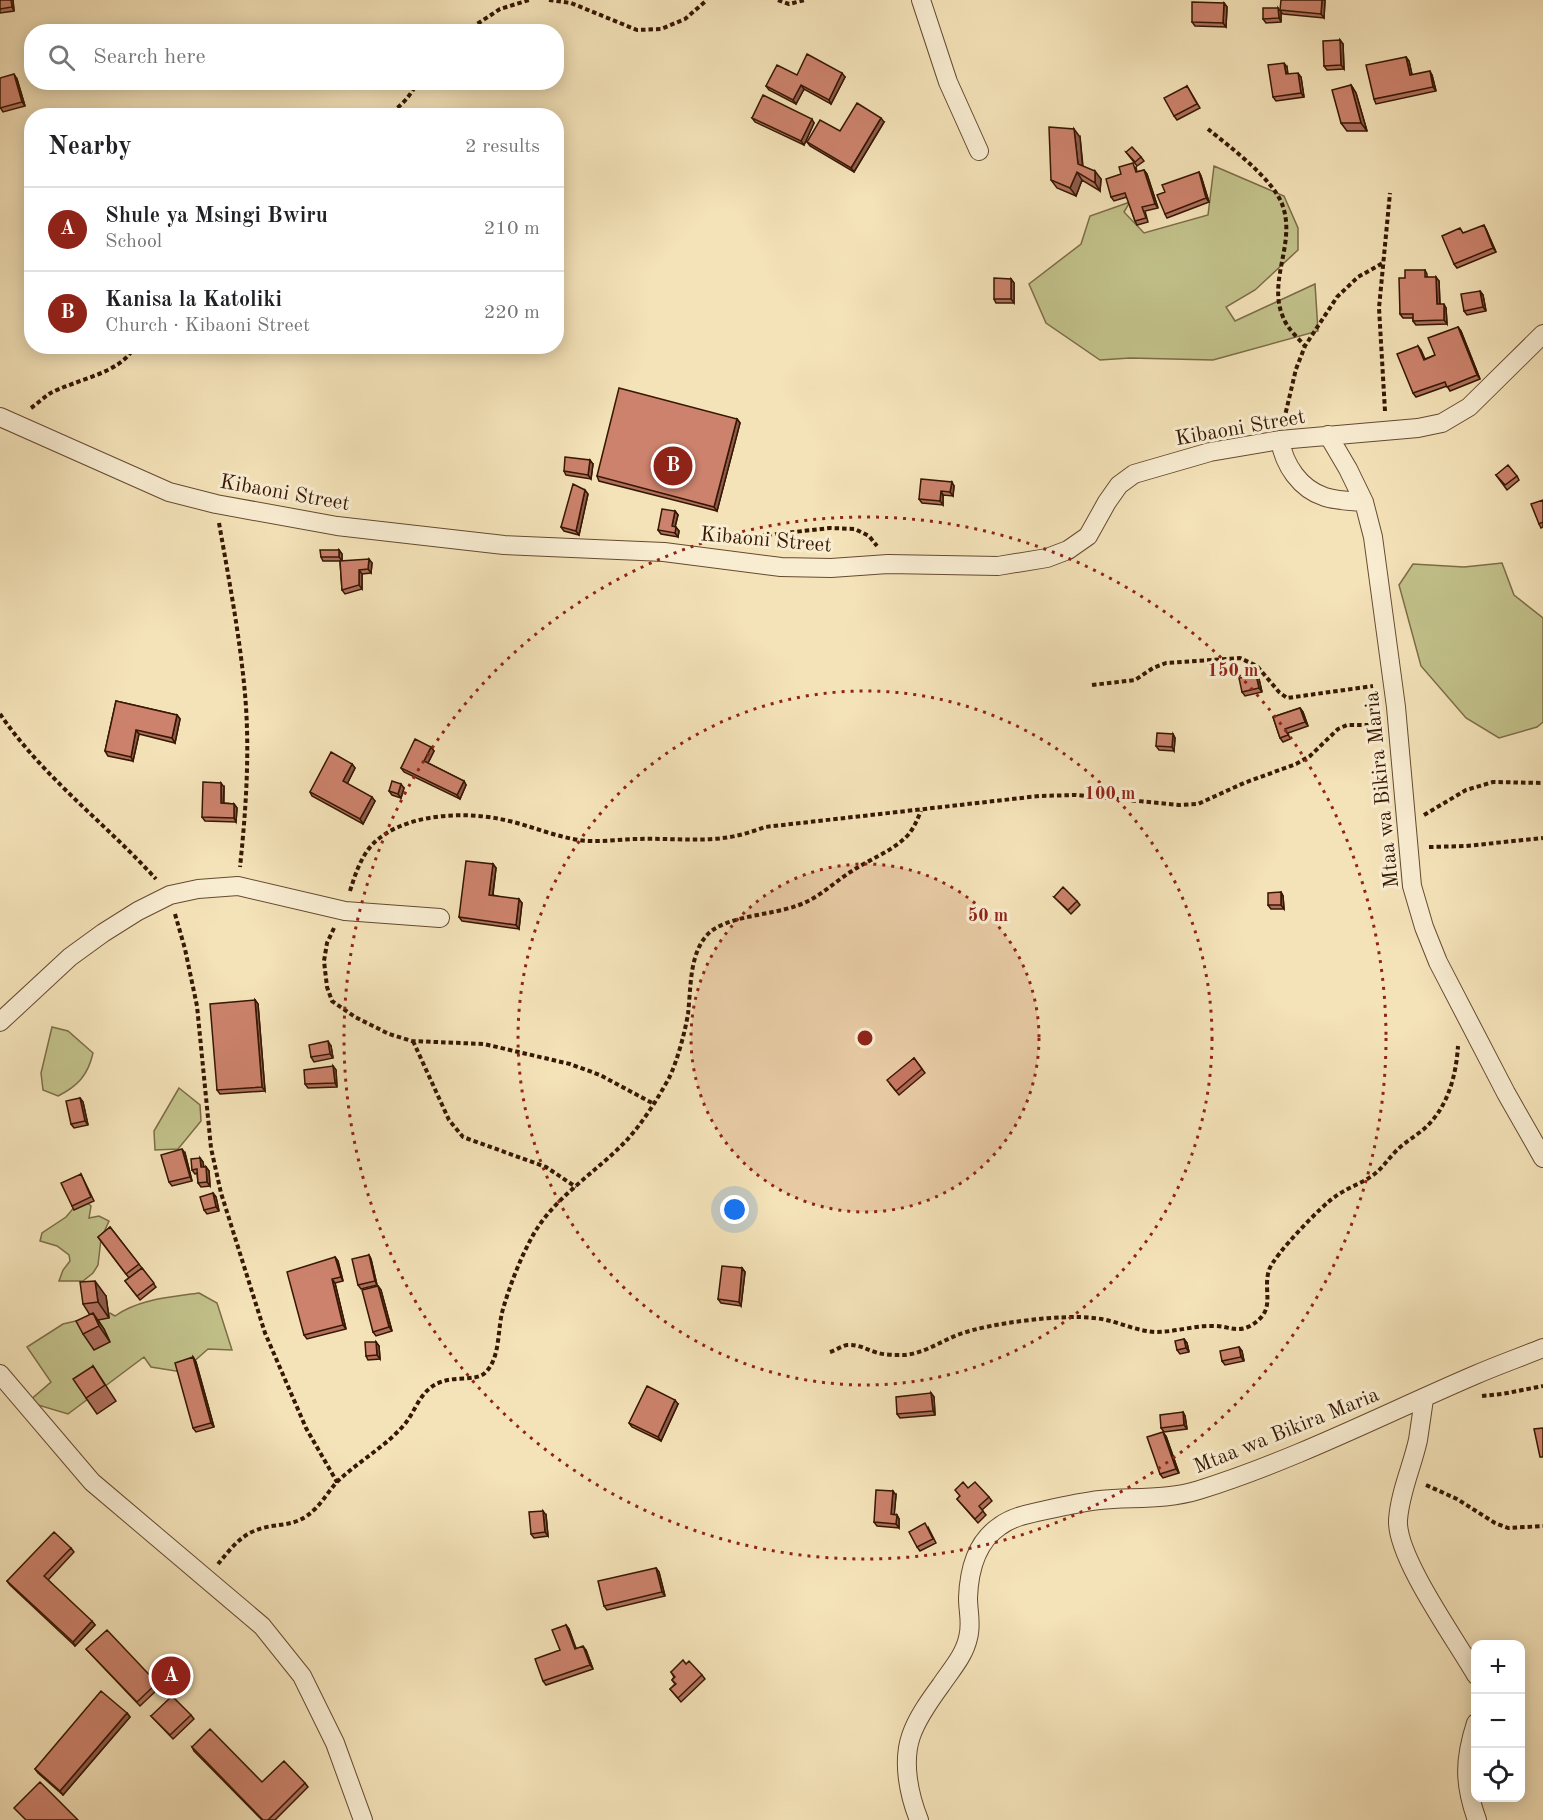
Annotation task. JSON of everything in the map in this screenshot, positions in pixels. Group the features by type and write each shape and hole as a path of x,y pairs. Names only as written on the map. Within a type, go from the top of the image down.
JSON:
{"street":[{"path":"921,0 928,28 948,82 979,151"},
{"name":"Kibaoni Street","path":"7,419 169,492 216,504 338,526 504,544 664,552 781,567 831,568 888,564 998,566 1047,558 1068,550 1088,536 1119,485 1134,474 1210,452 1280,440 1442,423 1469,407 1543,334"},
{"name":"Mtaa wa Bikira Maria","path":"1328,435 1364,501 1373,537 1396,707 1407,847 1415,896 1424,927 1438,962 1506,1093 1543,1158"},
{"path":"1280,440 1282,454 1289,468 1298,480 1309,488 1324,497 1364,501"},
{"path":"0,1022 70,957 94,939 138,911 170,895 238,886 345,911 440,918"},
{"name":"Mtaa wa Bikira Maria","path":"919,1820 914,1807 907,1764 911,1736 928,1704 960,1659 968,1640 971,1623 968,1599 970,1572 976,1554 986,1537 1015,1517 1101,1500 1169,1495 1212,1486 1290,1457 1475,1375 1543,1348"},
{"path":"0,1374 92,1482 262,1626 303,1676 335,1743 363,1820"},
{"path":"1424,1399 1418,1440 1400,1499 1398,1523 1401,1542 1443,1622 1471,1667"},
{"path":"1471,1738 1466,1753 1466,1775 1478,1820"}],"path":[{"path":"477,24 500,9 529,0"},
{"path":"549,0 571,3 637,30 661,29 669,26 685,19 707,0"},
{"path":"778,0 789,4 805,0"},
{"path":"397,108 413,90"},
{"path":"1208,129 1258,173 1282,203 1287,233 1277,295 1283,318 1305,346"},
{"path":"1386,430 1379,308 1390,193"},
{"path":"1280,440 1296,369 1305,346 1337,297 1358,277 1384,263"},
{"path":"7,419 50,393 112,368 128,354"},
{"path":"216,504 245,695 246,812 238,886"},
{"path":"706,557 731,542 749,537 830,528 855,529 868,537 880,548 888,564"},
{"path":"1092,685 1135,680 1153,668 1166,663 1228,658 1240,658 1257,666 1287,698 1392,683"},
{"path":"654,1104 600,1075 570,1064 483,1044 412,1041 389,1034 332,1001 327,987 324,961 327,943 345,911 356,870 371,846 390,831 413,820 446,816 496,818 548,834 581,840 674,837 704,840 731,837 765,827 921,811 993,800 1076,795 1179,805 1198,804 1244,783 1296,764 1310,756 1338,729 1347,725 1370,725 1396,707"},
{"path":"0,714 42,767 170,895 185,949 197,1006 211,1148 227,1215 265,1333 306,1428 337,1482"},
{"path":"1406,827 1467,790 1493,782 1543,783"},
{"path":"207,1580 240,1540 253,1531 269,1526 285,1526 301,1520 315,1509 337,1482 372,1455 406,1423 428,1390 440,1381 480,1376 486,1372 496,1352 502,1310 533,1235 546,1216 626,1141 654,1104 670,1076 687,1017 694,964 700,945 708,934 718,926 732,921 774,913 817,898 850,872 899,844 915,827 921,811"},
{"path":"1407,847 1466,846 1543,838"},
{"path":"412,1041 456,1131 472,1141 546,1167 576,1187"},
{"path":"830,1352 846,1346 861,1346 887,1355 906,1355 929,1349 977,1328 1042,1319 1094,1317 1132,1329 1157,1332 1199,1326 1218,1326 1234,1330 1248,1327 1268,1309 1269,1270 1275,1258 1335,1196 1370,1178 1380,1170 1398,1149 1425,1128 1441,1111 1457,1065 1458,1045"},
{"path":"1407,1479 1446,1494 1495,1523 1508,1528 1543,1526"}],"shaded area":[{"path":"1214,166 1284,196 1298,228 1298,250 1255,290 1226,307 1235,321 1315,284 1318,331 1213,360 1130,358 1100,360 1046,323 1029,284 1081,244 1090,216 1130,202 1124,212 1144,233 1208,215"},
{"path":"1502,563 1514,595 1543,618 1543,722 1537,727 1499,738 1466,718 1421,666 1399,585 1413,564 1464,567"},
{"path":"52,1027 68,1031 93,1053 81,1079 58,1096 43,1090 41,1073"},
{"path":"179,1088 200,1105 201,1121 178,1149 155,1150 154,1131"},
{"path":"82,1198 91,1206 89,1218 99,1216 109,1221 101,1239 98,1265 93,1273 83,1281 59,1281 70,1261 69,1255 57,1246 40,1241 42,1233 66,1217"},
{"path":"199,1293 217,1303 232,1350 208,1349 182,1372 151,1367 144,1357 68,1414 28,1402 51,1382 27,1347 63,1324 110,1313 115,1316 145,1302"}],"building":[{"path":"0,0 11,0 12,7 0,9"},
{"path":"1281,0 1322,0 1321,14 1280,10"},
{"path":"1192,2 1224,3 1223,23 1192,22"},
{"path":"1263,8 1278,8 1279,18 1263,19"},
{"path":"1340,40 1341,65 1324,66 1323,41"},
{"path":"807,54 842,73 829,100 801,85 793,100 766,86 777,65 797,75"},
{"path":"1406,57 1410,75 1430,71 1433,87 1374,99 1366,65"},
{"path":"1284,63 1286,74 1298,73 1301,93 1273,97 1268,65"},
{"path":"14,74 22,102 0,108 0,78"},
{"path":"1351,85 1361,123 1341,123 1332,90"},
{"path":"1187,86 1197,104 1174,116 1164,98"},
{"path":"763,95 812,119 801,141 752,118"},
{"path":"857,103 881,118 851,168 807,142 820,120 840,131"},
{"path":"1049,127 1074,129 1078,164 1095,171 1095,183 1077,172 1070,188 1051,180"},
{"path":"1132,147 1141,157 1135,162 1126,152"},
{"path":"1133,163 1136,172 1144,170 1155,204 1142,207 1146,218 1135,221 1125,193 1111,197 1106,179 1121,174 1119,167"},
{"path":"1199,172 1206,198 1165,214 1157,195 1165,192 1162,185"},
{"path":"1484,225 1493,248 1454,264 1442,236 1460,228 1463,233"},
{"path":"1405,270 1425,270 1425,277 1436,277 1437,304 1444,304 1444,320 1413,321 1413,314 1400,314 1399,278 1405,278"},
{"path":"994,278 1011,279 1011,299 994,299"},
{"path":"1480,291 1483,307 1464,311 1461,294"},
{"path":"1458,327 1477,375 1447,387 1445,382 1413,393 1397,354 1418,346 1424,360 1435,355 1428,338"},
{"path":"619,388 737,419 714,507 597,476"},
{"path":"565,457 590,460 588,475 564,471"},
{"path":"1508,465 1517,476 1505,485 1496,475"},
{"path":"921,479 952,482 950,492 941,491 940,501 919,499"},
{"path":"573,484 585,490 576,531 561,527"},
{"path":"1543,500 1543,522 1539,524 1531,504"},
{"path":"662,509 675,511 672,526 676,527 675,533 658,530"},
{"path":"320,550 339,550 339,557 321,557"},
{"path":"369,559 368,569 359,570 359,585 342,590 340,561"},
{"path":"1256,675 1259,688 1242,692 1239,678"},
{"path":"116,701 177,715 172,738 136,730 131,757 105,751"},
{"path":"1300,708 1305,722 1285,729 1288,735 1280,738 1273,717"},
{"path":"1157,733 1173,734 1172,747 1156,746"},
{"path":"415,739 431,747 424,761 464,781 457,795 401,768"},
{"path":"331,752 352,764 343,781 372,797 360,819 310,792"},
{"path":"392,781 401,784 398,794 389,791"},
{"path":"203,782 221,783 221,803 234,804 234,818 202,817"},
{"path":"466,861 493,864 489,895 519,899 516,925 459,917"},
{"path":"1063,887 1077,901 1068,910 1054,897"},
{"path":"1281,892 1281,905 1268,905 1268,893"},
{"path":"255,1000 262,1087 217,1090 210,1004"},
{"path":"328,1041 330,1054 311,1057 309,1045"},
{"path":"914,1058 922,1069 896,1091 887,1080"},
{"path":"333,1066 335,1083 305,1084 304,1070"},
{"path":"80,1098 85,1121 71,1124 66,1101"},
{"path":"182,1149 190,1177 169,1182 161,1155"},
{"path":"200,1158 201,1167 206,1167 207,1182 198,1183 197,1169 192,1170 191,1159"},
{"path":"81,1174 91,1197 72,1206 61,1183"},
{"path":"213,1193 216,1207 204,1210 200,1197"},
{"path":"110,1227 139,1264 126,1274 98,1237"},
{"path":"369,1255 375,1281 358,1285 352,1259"},
{"path":"335,1257 341,1277 332,1279 343,1325 304,1335 287,1272"},
{"path":"722,1266 742,1268 739,1302 718,1299"},
{"path":"142,1268 154,1283 137,1296 125,1281"},
{"path":"95,1281 98,1302 83,1304 80,1282"},
{"path":"378,1286 389,1327 373,1332 362,1290"},
{"path":"93,1313 99,1326 83,1334 76,1321"},
{"path":"1184,1339 1186,1348 1177,1350 1175,1341"},
{"path":"365,1342 376,1342 377,1355 366,1356"},
{"path":"1239,1347 1241,1357 1222,1361 1220,1351"},
{"path":"193,1357 211,1423 193,1428 175,1363"},
{"path":"93,1366 105,1385 86,1398 73,1379"},
{"path":"647,1386 675,1400 658,1437 629,1423"},
{"path":"931,1393 933,1411 897,1414 896,1397"},
{"path":"1183,1412 1184,1425 1161,1428 1160,1415"},
{"path":"1543,1428 1543,1457 1540,1457 1534,1429"},
{"path":"1163,1432 1176,1469 1160,1474 1147,1437"},
{"path":"963,1482 968,1488 975,1482 989,1497 979,1506 983,1511 975,1519 957,1499 960,1496 955,1490"},
{"path":"876,1490 893,1491 891,1514 897,1515 896,1524 874,1522"},
{"path":"543,1511 545,1532 531,1534 529,1512"},
{"path":"925,1523 933,1539 917,1547 909,1532"},
{"path":"54,1532 71,1548 44,1576 92,1621 73,1642 7,1581"},
{"path":"656,1568 662,1592 604,1606 598,1581"},
{"path":"566,1625 575,1649 583,1646 590,1665 543,1681 535,1659 560,1650 552,1630"},
{"path":"107,1630 157,1683 137,1702 86,1649"},
{"path":"683,1660 686,1664 689,1661 702,1675 678,1698 670,1689 676,1684 672,1680 675,1677 671,1672"},
{"path":"101,1691 127,1713 60,1791 35,1769"},
{"path":"172,1696 191,1715 170,1735 151,1716"},
{"path":"210,1729 262,1782 284,1761 305,1783 268,1820 263,1820 192,1747"},
{"path":"40,1782 78,1820 26,1820 14,1808"}],"place":[{"name":"Kanisa la Katoliki","path":"673,466"},
{"name":"Shule ya Msingi Bwiru","path":"171,1676"}]}
